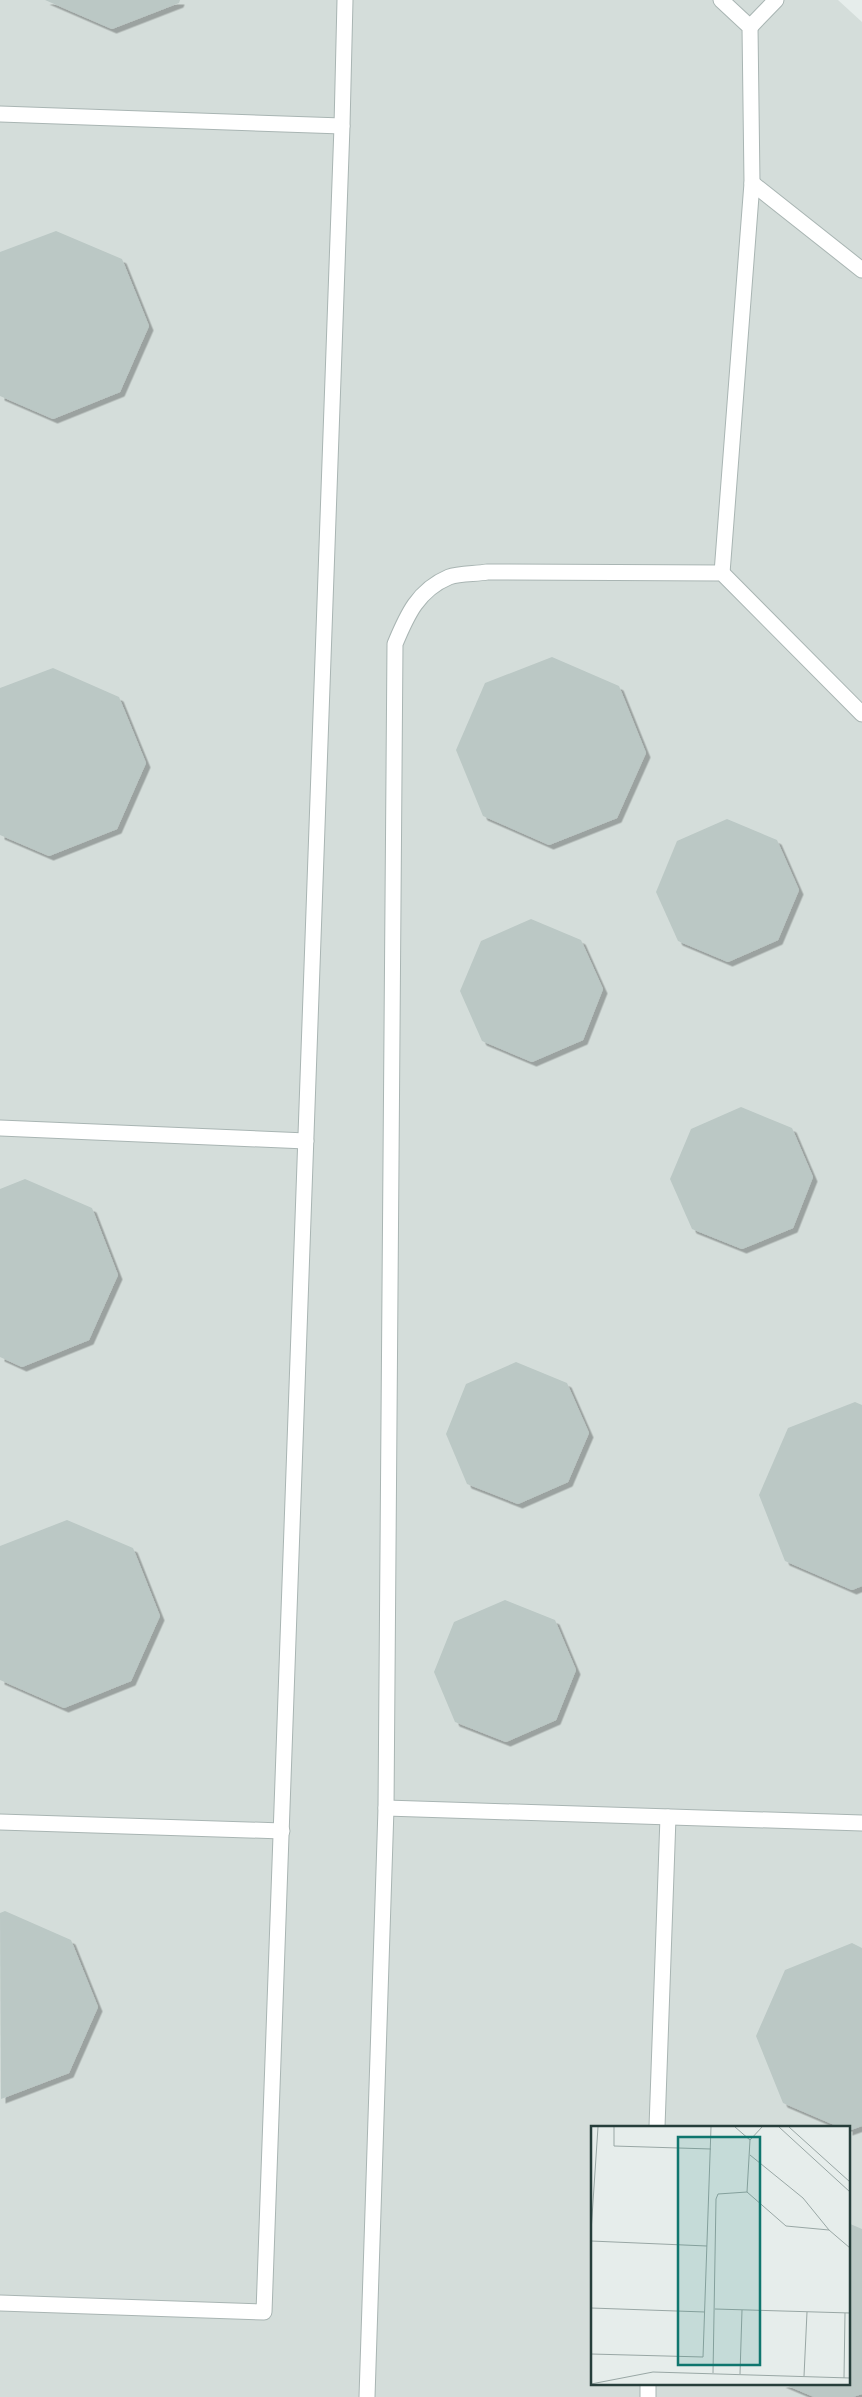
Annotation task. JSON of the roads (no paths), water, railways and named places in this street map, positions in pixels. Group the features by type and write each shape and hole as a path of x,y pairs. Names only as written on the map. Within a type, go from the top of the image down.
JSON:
{"lane":[{"path":"0,2303 264,2312 345,0"},
{"path":"721,0 750,27"},
{"path":"722,573 752,183 750,27 776,0"},
{"path":"0,114 342,126"},
{"path":"752,183 862,270"},
{"path":"367,2397 386,1808 395,644 408,613 423,594 450,577 487,572 722,573 862,714"},
{"path":"0,1128 306,1141"},
{"path":"386,1808 862,1823"},
{"path":"657,2126 668,1817"},
{"path":"0,1822 282,1831"},
{"path":"648,2384 648,2397"}]}
